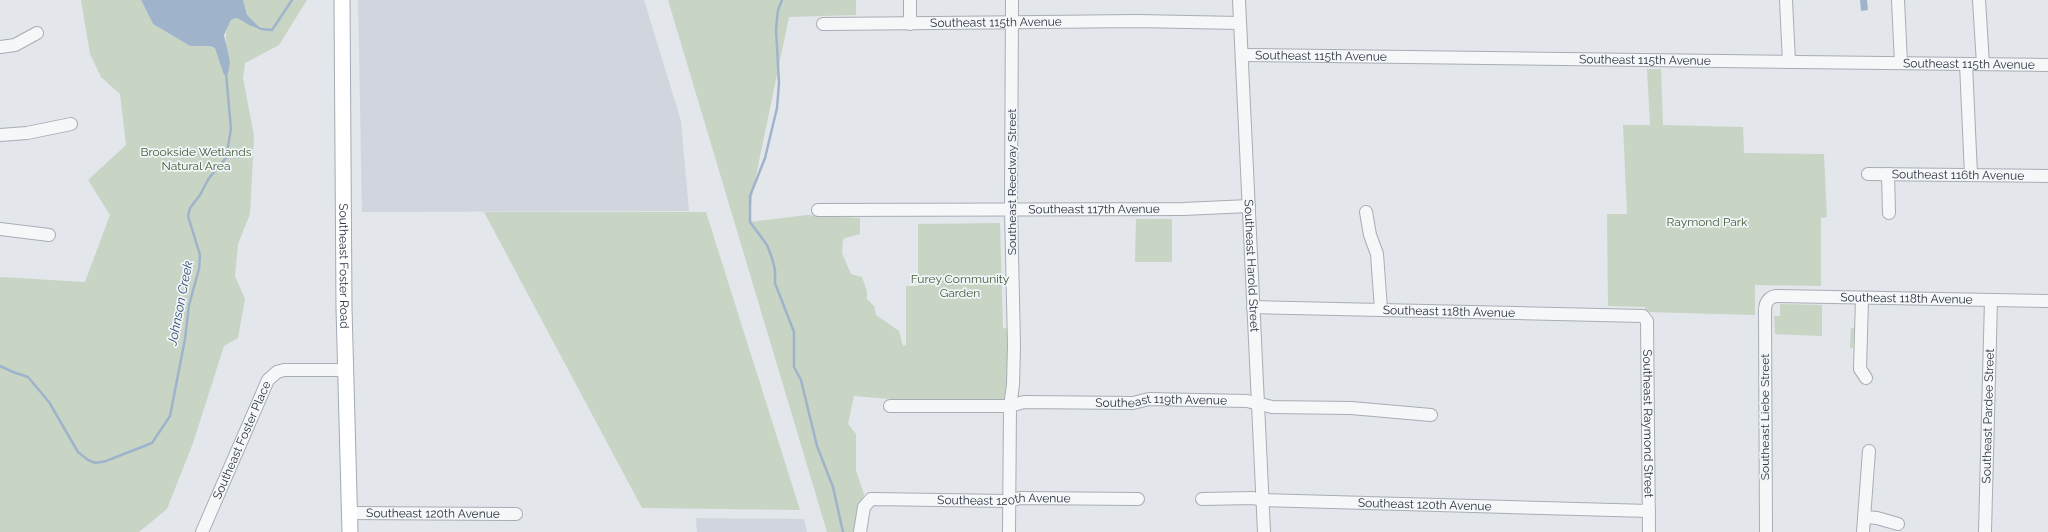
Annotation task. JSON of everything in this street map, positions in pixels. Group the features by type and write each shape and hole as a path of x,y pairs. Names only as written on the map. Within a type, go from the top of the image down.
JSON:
{"main road":[{"name":"Southeast Foster Road","path":"342,0 346,370 350,532"}],"street":[{"path":"910,0 910,24"},
{"name":"Southeast Reedway Street","path":"1010,532 1010,406 1013,385 1014,345 1011,209 1012,0"},
{"name":"Southeast Harold Street","path":"1239,0 1264,532"},
{"path":"1786,0 1789,62"},
{"path":"1898,0 1901,63"},
{"path":"1980,0 1983,64"},
{"name":"Southeast 115th Avenue","path":"823,24 1137,21 1240,22"},
{"path":"0,47 15,45 37,33"},
{"name":"Southeast 115th Avenue","path":"1242,55 2048,65"},
{"path":"1966,64 1971,175"},
{"path":"0,135 27,133 71,124"},
{"name":"Southeast 116th Avenue","path":"1868,174 2048,176"},
{"path":"1888,174 1889,213"},
{"name":"Southeast 117th Avenue","path":"818,210 1183,209 1249,206"},
{"path":"1366,212 1370,235 1377,254 1381,309"},
{"path":"0,229 48,235"},
{"name":"Southeast 118th Avenue","path":"1767,302 1774,296 2048,302"},
{"path":"1862,299 1860,369 1866,378"},
{"name":"Southeast Pardee Street","path":"1985,532 1991,300"},
{"name":"Southeast Liebe Street","path":"1766,532 1764,318 1767,302"},
{"name":"Southeast 118th Avenue","path":"1254,308 1381,309 1643,316"},
{"name":"Southeast Raymond Street","path":"1643,316 1647,321 1649,532"},
{"name":"Southeast Foster Place","path":"202,532 268,380 273,375 284,370 346,370"},
{"name":"Southeast 119th Avenue","path":"890,406 953,408 1010,406 1024,402 1133,403 1149,399 1247,401 1272,407 1351,408 1431,415"},
{"path":"1863,532 1869,451"},
{"name":"Southeast 120th Avenue","path":"860,532 864,507 870,499 1009,501 1020,498 1138,499"},
{"name":"Southeast 120th Avenue","path":"1202,499 1254,498 1262,500 1649,511"},
{"name":"Southeast 120th Avenue","path":"349,513 516,514"},
{"path":"1865,517 1877,518 1898,524"}],"shaded area":[{"path":"358,0 644,0 681,121 689,211 362,212"},
{"path":"696,518 804,519 807,532 697,532"}],"green space":[{"name":"Brookside Wetlands Natural Area","path":"81,0 141,0 153,24 190,46 210,46 226,53 226,33 231,20 237,18 243,21 247,15 243,0 307,0 279,45 245,63 243,78 254,136 250,214 238,244 235,276 245,299 238,338 224,346 193,443 167,509 139,532 0,532 0,277 85,282 110,215 88,180 126,145 120,94 101,77 90,54"},
{"name":"Furey Community Garden","path":"668,0 856,0 856,15 789,17 753,190 749,222 807,215 860,218 860,234 845,238 843,240 842,253 851,274 862,277 867,291 867,299 874,306 876,315 899,331 903,346 906,345 906,286 918,286 918,224 1000,223 1003,328 1009,329 1010,357 1004,399 1002,402 940,403 854,396 848,424 856,434 856,471 864,494 856,532 827,532"},
{"name":"Raymond Park","path":"1647,69 1661,69 1663,125 1743,127 1744,153 1824,154 1827,217 1821,218 1821,286 1755,285 1755,315 1645,312 1645,307 1608,306 1607,214 1627,214 1623,125 1650,125"},
{"path":"484,212 706,212 800,510 642,508"},
{"path":"1136,219 1172,219 1172,262 1135,262"},
{"path":"1780,304 1822,305 1822,336 1775,334 1774,316 1780,316"},
{"path":"1851,328 1854,328 1853,348 1850,348"}],"water":[{"path":"141,0 243,0 247,15 260,28 251,26 237,18 231,20 224,35 230,62 228,74 224,75 215,48 210,46 190,46 153,24"},
{"path":"1860,0 1867,0 1868,10 1861,11"}],"waterway":[{"name":"Johnson Creek","path":"255,26 261,29 272,30 292,0"},
{"path":"782,0 778,10 776,29 779,83 777,108 765,158 750,196 750,222 767,245 772,258 775,270 775,283 794,332 794,367 801,380 817,446 833,487 843,532"},
{"name":"Johnson Creek","path":"0,366 28,377 49,402 78,452 88,460 96,463 106,461 152,443 170,416 185,339 189,305 199,269 200,255 188,216 190,208 200,195 209,178 226,158 231,129 226,73"}]}
